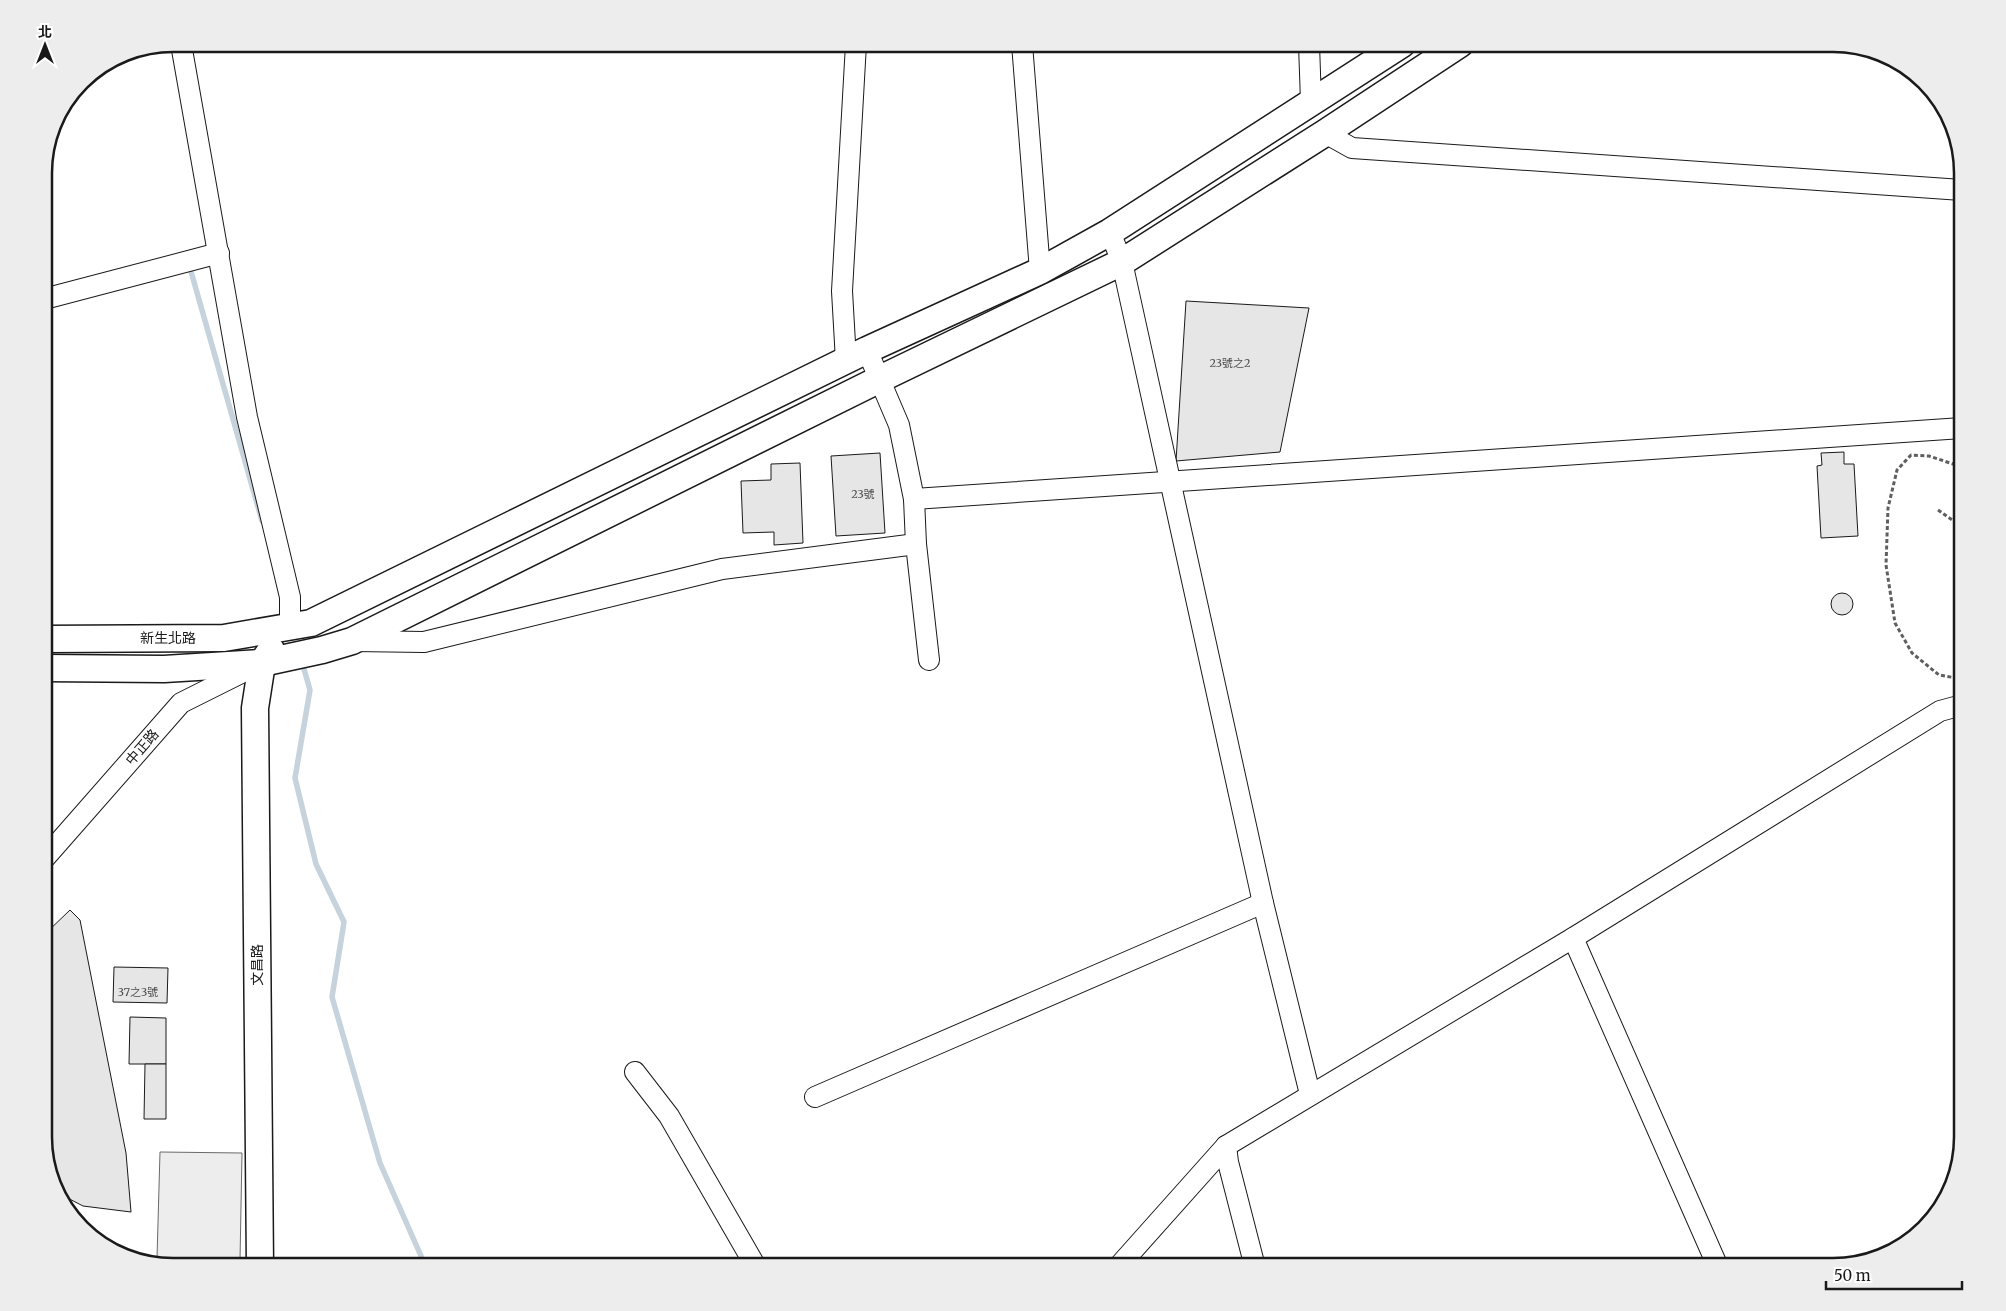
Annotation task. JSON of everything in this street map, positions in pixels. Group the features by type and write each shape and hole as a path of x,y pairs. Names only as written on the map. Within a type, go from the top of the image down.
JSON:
{"main road":[{"name":"新生北路","path":"53,638 224,638 311,623 856,355 1040,272 1110,232 1388,53"},
{"path":"53,668 164,669 262,663 322,650 352,641 880,379 1122,262 1325,133 1446,53"},
{"path":"262,663 290,626"},
{"name":"文昌路","path":"260,1258 255,708 262,663"}],"street":[{"path":"183,53 220,253 247,417 290,597 290,626"},
{"path":"855,53 842,291 856,355 880,379 899,425 914,499 916,544 929,660"},
{"path":"1023,53 1040,272"},
{"path":"1309,53 1311,102"},
{"path":"1325,133 1352,148 1954,189"},
{"path":"1110,232 1122,262 1263,903 1310,1094"},
{"path":"53,298 220,253"},
{"path":"914,499 1954,429"},
{"path":"352,641 424,642 722,569 916,544"},
{"name":"中正路","path":"53,849 181,703 262,663"},
{"path":"1126,1258 1226,1146 1573,938 1940,711 1954,707"},
{"path":"815,1097 1263,903"},
{"path":"1573,938 1714,1258"},
{"path":"635,1072 669,1116 751,1258"},
{"path":"1226,1146 1228,1162 1253,1258"}],"path":[{"path":"1954,464 1929,456 1911,455 1897,470 1888,508 1886,564 1895,623 1912,653 1939,675 1954,678"},
{"path":"1938,510 1954,521"}],"shaded area":[{"path":"160,1152 242,1153 240,1258 157,1257"}],"building":[{"path":"1186,301 1309,308 1280,452 1176,461"},
{"path":"1844,452 1844,464 1854,464 1858,536 1821,538 1817,466 1822,465 1821,453"},
{"path":"880,453 885,533 836,536 831,456"},
{"path":"800,463 803,543 774,545 774,532 743,533 741,481 771,480 771,464"},
{"path":"1838,593 1846,593 1853,600 1853,608 1846,615 1838,615 1831,608 1831,600"},
{"path":"70,910 80,920 126,1153 131,1212 83,1206 70,1199 57,1169 53,1146 53,926"},
{"path":"114,967 168,968 167,1003 113,1002"},
{"path":"130,1017 166,1018 166,1064 129,1064"},
{"path":"145,1064 166,1064 166,1119 144,1119"}],"waterway":[{"path":"187,269 190,268 262,521"},
{"path":"302,662 310,690 295,778 316,864 344,922 332,997 380,1163 422,1258"}]}
